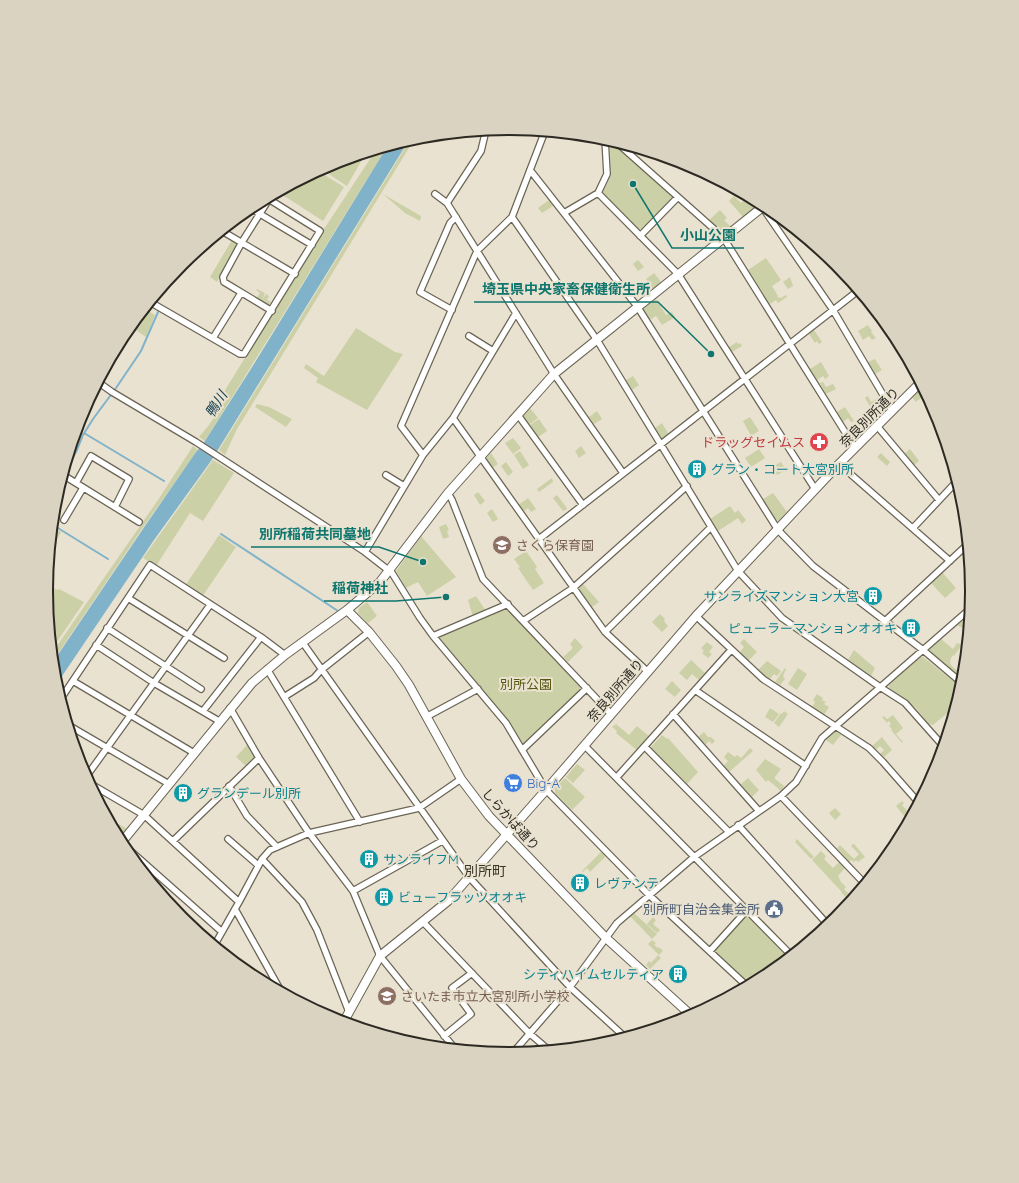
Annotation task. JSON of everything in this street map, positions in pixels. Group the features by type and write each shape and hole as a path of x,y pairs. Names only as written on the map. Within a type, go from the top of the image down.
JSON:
{"street":[{"path":"447,203 481,151 485,136"},
{"path":"423,455 401,426 477,251 512,218 543,136"},
{"path":"564,213 598,194 607,174 605,146"},
{"path":"626,150 724,237 855,448"},
{"path":"530,170 637,306 778,530 813,566 884,622 923,650 957,679"},
{"path":"435,194 447,203 554,374 623,473"},
{"path":"598,194 678,274 815,489"},
{"path":"640,236 678,197"},
{"path":"155,305 240,354 244,354 295,274 320,231 272,202"},
{"path":"264,207 223,277 224,282 272,311"},
{"path":"125,838 252,683 267,669 347,610 380,582 448,493 554,374 724,237 757,208"},
{"path":"256,212 312,245"},
{"path":"452,310 420,292 450,222 456,217"},
{"path":"512,218 597,340 738,571 782,618 905,703 940,743"},
{"path":"771,218 833,310 892,410"},
{"path":"227,233 295,274"},
{"path":"213,338 241,293"},
{"path":"539,539 855,293"},
{"path":"365,552 423,455 453,418 516,313"},
{"path":"469,336 493,351"},
{"path":"102,385 114,394 221,458 365,552 389,570 404,590 420,618 433,636 506,723 546,790 649,895 744,983"},
{"name":"奈良別所通り","path":"346,1017 380,956 448,901 696,616 839,464 917,386"},
{"path":"518,415 583,505"},
{"path":"453,418 605,632 648,671"},
{"path":"877,426 939,500"},
{"path":"76,483 91,456 130,479 114,507"},
{"path":"839,464 950,561"},
{"path":"386,475 404,486"},
{"path":"68,478 139,522"},
{"path":"913,528 953,485"},
{"path":"523,621 573,588 687,486"},
{"path":"64,520 83,488"},
{"path":"448,493 483,578 611,714"},
{"path":"605,632 711,526"},
{"path":"884,622 964,548"},
{"path":"65,693 150,565 261,637 285,655"},
{"path":"128,598 224,658"},
{"path":"433,636 508,604"},
{"path":"90,771 210,605"},
{"name":"しらかば通り","path":"347,610 369,632 409,685 461,779 481,806 606,938 687,1012"},
{"path":"517,1048 570,987 617,923 694,857 781,796 796,782 822,738 965,613"},
{"path":"696,616 763,679 868,748 883,762 916,799"},
{"path":"107,628 201,689"},
{"path":"284,697 314,678 369,632"},
{"path":"203,711 261,637"},
{"path":"303,642 469,878 570,987 621,1034"},
{"path":"96,645 154,683 203,711 219,722"},
{"path":"617,777 731,650"},
{"path":"267,669 360,822"},
{"path":"73,682 194,753"},
{"path":"522,750 587,688"},
{"path":"426,717 478,689"},
{"path":"695,690 806,766"},
{"path":"230,708 259,758 309,833 353,891 380,956 451,1044"},
{"path":"673,714 759,811"},
{"path":"74,729 169,784"},
{"path":"584,745 789,953"},
{"path":"645,746 729,832"},
{"path":"173,841 259,758"},
{"path":"217,941 262,859 270,850 309,833 419,808 461,779"},
{"path":"229,786 247,816 277,847"},
{"path":"98,788 144,815 239,902"},
{"path":"781,796 862,881"},
{"path":"738,825 825,921"},
{"path":"228,839 258,866"},
{"path":"353,891 442,841"},
{"path":"138,857 222,932"},
{"path":"262,859 302,902 317,930 349,1012"},
{"path":"235,909 277,985"},
{"path":"710,951 747,910"},
{"path":"423,922 529,1033 545,1046"},
{"path":"444,1036 471,1014 452,988 472,973"}],"green space":[{"path":"410,146 237,429 225,455 219,450 405,148"},
{"path":"610,148 619,149 672,197 672,200 643,229 638,229 604,195 603,192 611,176"},
{"path":"383,153 205,441 199,437 209,425 223,403 219,400 324,229 372,157"},
{"path":"362,159 347,186 328,173"},
{"path":"324,175 344,187 323,221 283,195"},
{"path":"383,194 421,216 420,221 405,213"},
{"path":"734,196 741,203 744,200 755,207 743,217 729,201"},
{"path":"549,200 553,206 542,213 538,208"},
{"path":"720,210 727,218 724,220 730,226 724,231 721,231 709,220"},
{"path":"232,240 239,244 217,282 210,277"},
{"path":"766,258 781,280 772,286 778,296 777,297 781,298 786,295 787,297 778,303 776,300 770,304 748,270"},
{"path":"638,260 644,267 638,271 633,264"},
{"path":"654,273 661,282 653,289 646,279"},
{"path":"790,277 793,286 788,289 783,282"},
{"path":"257,289 265,293 262,300 266,294 269,296 267,300 271,302 268,305 257,298 260,293 256,290"},
{"path":"656,299 666,315 672,312 675,317 662,325 656,316 650,320 643,309"},
{"path":"149,311 155,315 146,337 136,330"},
{"path":"868,325 876,338 872,340 869,336 863,340 858,331"},
{"path":"356,328 395,352 403,354 367,410 316,382 318,378 304,368 306,364 324,376"},
{"path":"814,330 822,342 819,344 817,341 815,343 809,334"},
{"path":"737,342 742,346 732,352 729,347"},
{"path":"875,359 882,370 875,374 868,362"},
{"path":"821,362 829,376 825,379 823,376 817,380 810,369"},
{"path":"633,376 639,385 632,390 626,380"},
{"path":"823,382 826,387 833,384 836,389 826,394 820,383"},
{"path":"919,390 922,397 916,402 912,397"},
{"path":"868,396 871,402 880,397 886,406 884,410 879,406 868,418 865,412 871,408 865,398"},
{"path":"257,404 269,407 292,419 286,427 255,407"},
{"path":"845,407 854,421 851,422 848,418 843,422 837,412"},
{"path":"530,408 538,418 529,425 524,418 524,414"},
{"path":"597,411 602,419 594,424 589,417"},
{"path":"866,416 871,424 863,431 857,422"},
{"path":"750,417 759,431 751,436 743,421"},
{"path":"539,419 547,431 538,437 530,425"},
{"path":"662,423 669,435 664,439 661,438 655,428"},
{"path":"513,438 521,448 513,454 505,443"},
{"path":"193,446 198,450 144,526 58,654 57,646 158,500"},
{"path":"581,446 586,453 579,458 575,451"},
{"path":"759,449 765,458 751,467 745,458"},
{"path":"910,449 919,461 914,465 905,453"},
{"path":"520,451 529,465 523,469 514,455"},
{"path":"491,453 498,464 492,468 486,460"},
{"path":"881,453 890,462 887,466 877,457"},
{"path":"213,460 234,473 203,521 190,513 156,566 143,558"},
{"path":"506,462 513,472 508,476 501,466"},
{"path":"781,462 786,470 777,475 772,467"},
{"path":"552,478 553,482 539,492 537,489"},
{"path":"478,492 485,501 480,505 474,495"},
{"path":"773,493 787,512 779,521 775,519 763,499"},
{"path":"557,495 567,509 563,511 553,498"},
{"path":"528,498 536,509 531,512 528,508 523,512 518,505"},
{"path":"730,506 735,513 738,510 746,520 742,524 738,518 718,531 710,519"},
{"path":"492,509 498,519 493,522 487,513"},
{"path":"446,524 449,530 447,531 449,537 443,539 439,527"},
{"path":"57,530 61,532 56,541"},
{"path":"219,535 236,547 202,597 185,586"},
{"path":"421,536 456,577 427,596 418,582 406,588 396,571"},
{"path":"526,551 537,567 535,569 544,583 533,590 518,568 520,567 514,559"},
{"path":"942,572 956,588 945,598 931,583"},
{"path":"583,584 599,602 592,607 579,589"},
{"path":"53,588 57,590 59,589 84,602 56,643"},
{"path":"476,596 486,611 473,617 468,600"},
{"path":"367,602 377,616 368,623 358,613 359,608"},
{"name":"別所公園","path":"506,608 582,689 523,745 505,716 439,637"},
{"path":"660,614 665,619 664,621 668,626 662,632 652,622"},
{"path":"963,621 965,623 964,629 957,625"},
{"path":"575,638 583,647 568,662 563,657 573,648 570,644"},
{"path":"744,639 757,652 748,661 740,652 744,647 740,643"},
{"path":"941,639 953,649 957,643 962,645 950,660 952,666 958,671 957,674 930,653 930,648"},
{"path":"707,642 713,647 709,652 712,654 708,658 702,653 704,651 701,648"},
{"path":"854,650 875,668 871,676 848,660"},
{"path":"920,657 923,657 956,684 950,711 933,725 929,724 916,708 889,688 889,685"},
{"path":"691,660 705,673 699,680 692,674 687,680 679,673"},
{"path":"767,661 781,671 777,676 774,674 770,679 758,670"},
{"path":"785,668 786,669 783,676 785,679 780,685 775,682"},
{"path":"798,668 807,674 797,690 788,684"},
{"path":"672,681 681,690 675,697 665,689"},
{"path":"817,694 823,698 822,700 826,702 824,704 829,707 824,715 812,707 815,702 813,700"},
{"path":"770,708 779,714 773,722 765,717"},
{"path":"784,711 788,714 779,727 774,723"},
{"path":"893,715 903,728 896,734 903,742 902,743 891,730 892,729 889,726 891,724 889,721 887,723 882,717 884,716 887,719"},
{"path":"616,724 629,735 637,726 650,737 638,751 616,733 617,731 612,727"},
{"path":"704,732 708,737 711,737 715,741 712,744 709,741 705,745 698,737"},
{"path":"833,732 837,732 841,735 833,745 826,740"},
{"path":"662,735 667,739 668,738 698,772 687,784 650,748"},
{"path":"882,737 892,750 884,757 880,754 884,750 880,746 875,750 872,746"},
{"path":"247,745 255,757 246,766 236,757"},
{"path":"750,748 753,751 729,772 724,766 728,761 724,757 728,752 735,757 737,755 741,758"},
{"path":"765,759 781,769 775,779 784,786 781,791 768,780 766,782 756,770"},
{"path":"577,764 585,770 573,783 566,777"},
{"path":"565,778 585,797 572,810 555,793 555,788"},
{"path":"748,778 759,790 752,797 741,784"},
{"path":"902,801 904,803 902,805 908,814 905,817 896,806"},
{"path":"835,808 841,814 835,820 829,813"},
{"path":"115,822 127,829 123,834"},
{"path":"797,839 814,857 811,859 795,842"},
{"path":"853,844 865,857 858,862 856,860 854,862 851,860 849,862 837,848 840,845 854,859 859,854 851,846"},
{"path":"821,851 826,856 824,859 833,868 839,862 845,868 838,876 846,887 844,889 850,895 847,899 841,891 812,860"},
{"path":"601,852 606,856 590,872 587,868 583,872 582,871"},
{"path":"634,913 657,934 652,939 630,916"},
{"path":"747,914 786,954 746,982 713,950"},
{"path":"653,917 656,920 653,924 660,930 657,933 647,924"},
{"path":"652,940 656,943 654,945 663,951 659,955 648,944"},
{"path":"658,955 661,958 650,969 646,965 649,961 651,963"}],"water":[{"path":"404,148 211,461 154,540 61,677 58,655 145,526 205,441 383,153"}],"waterway":[{"path":"74,456 83,435 93,419 141,351 158,312"},
{"path":"84,433 164,481"},
{"path":"58,528 108,559"},
{"path":"221,534 338,611"}],"place":[{"name":"小山公園","path":"633,184"},
{"name":"埼玉県中央家畜保健衛生所","path":"711,354"},
{"name":"ドラッグセイムス","path":"819,442"},
{"name":"グラン・コート大宮別所","path":"697,469"},
{"name":"さくら保育園","path":"502,545"},
{"name":"別所稲荷共同墓地","path":"423,562"},
{"name":"サンライズマンション大宮","path":"873,596"},
{"name":"稲荷神社","path":"446,597"},
{"name":"ピューラーマンションオオキ","path":"911,628"},
{"name":"Big-A","path":"513,783"},
{"name":"グランデール別所","path":"183,793"},
{"name":"サンライフM","path":"369,859"},
{"name":"レヴァンテ","path":"580,883"},
{"name":"ビューフラッツオオキ","path":"384,897"},
{"name":"別所町自治会集会所","path":"774,909"},
{"name":"シティハイムセルティア","path":"678,974"},
{"name":"さいたま市立大宮別所小学校","path":"387,996"}],"district":[{"name":"別所町","path":"485,871"}],"water label":[{"name":"鴨川","path":"216,404"}]}
